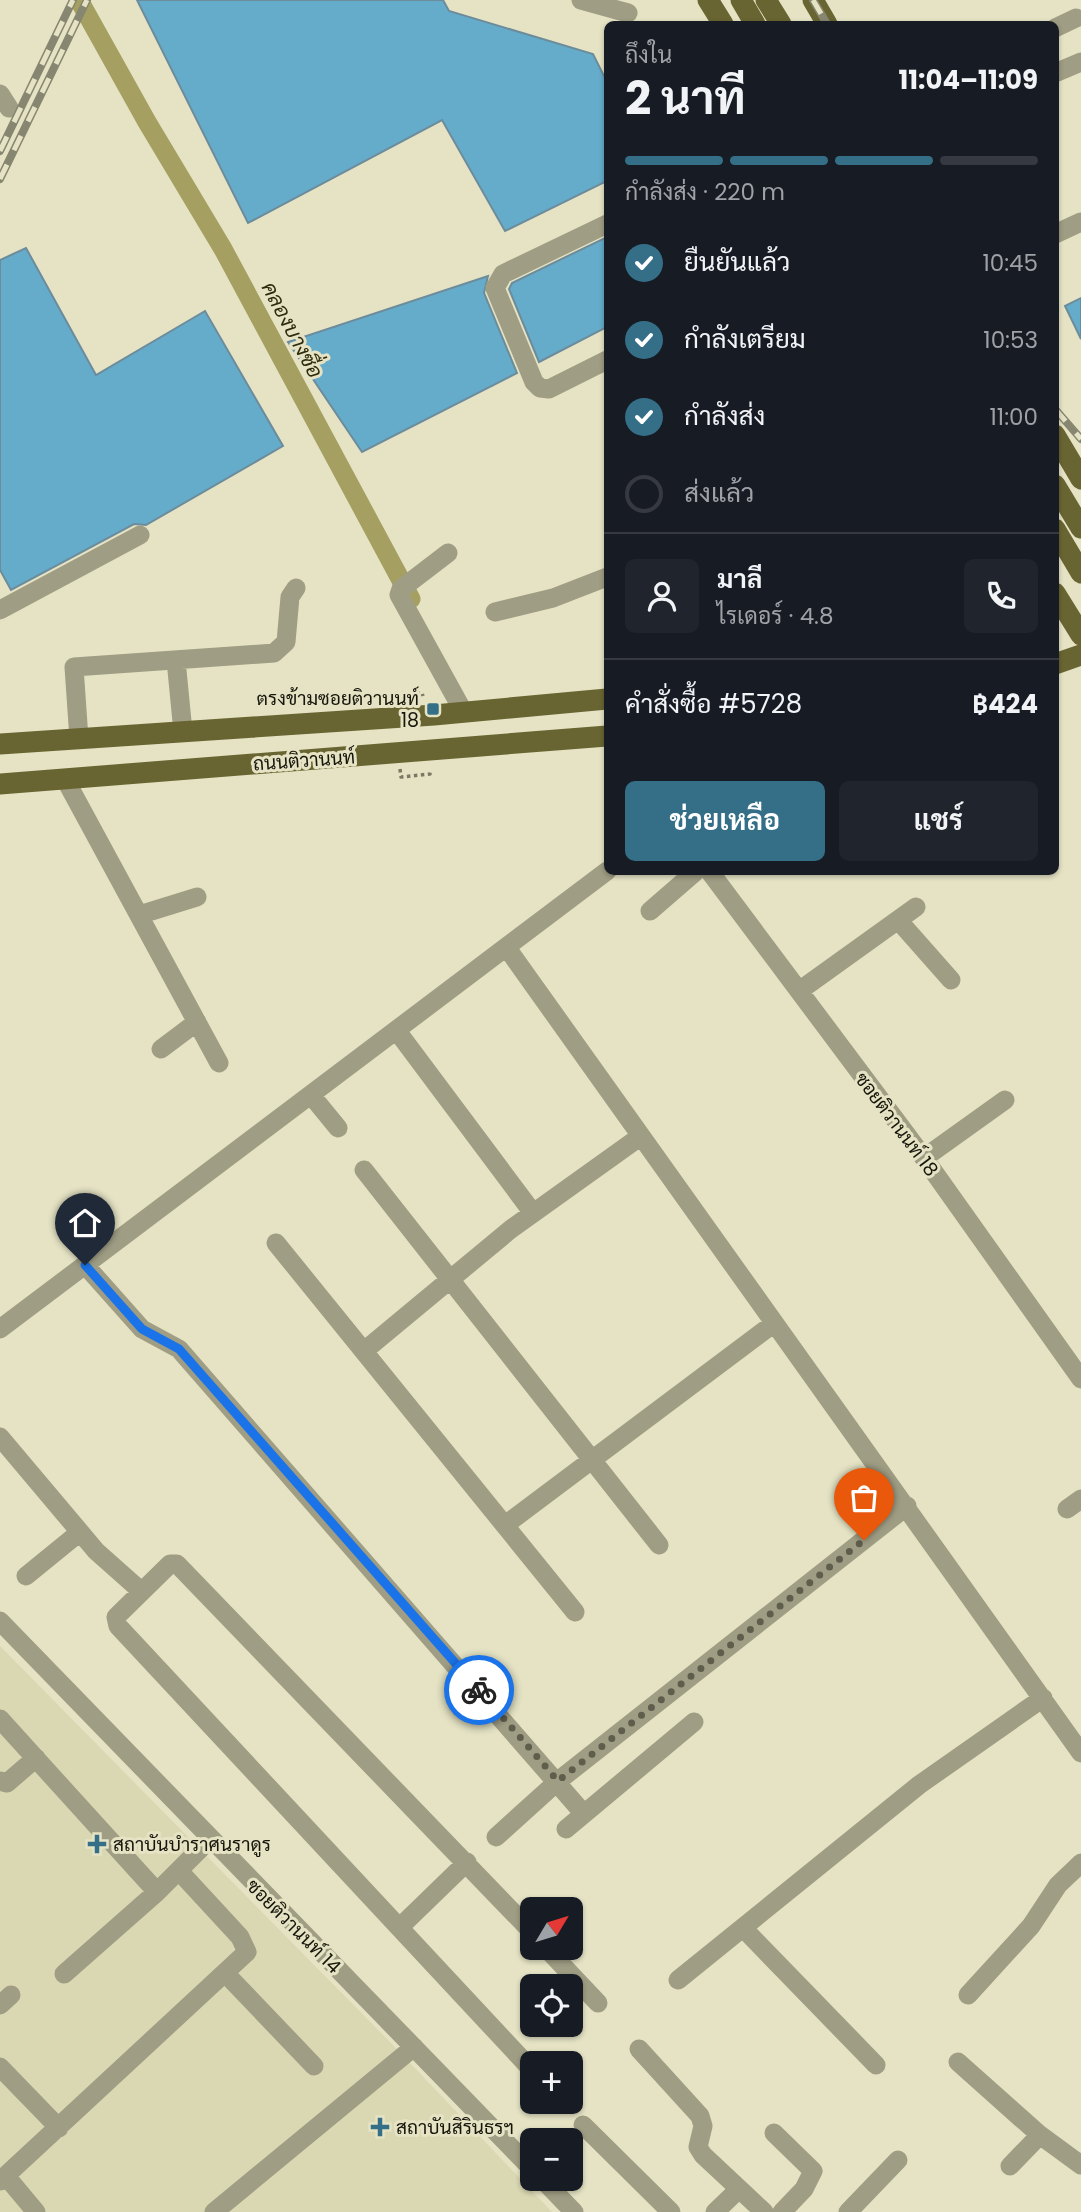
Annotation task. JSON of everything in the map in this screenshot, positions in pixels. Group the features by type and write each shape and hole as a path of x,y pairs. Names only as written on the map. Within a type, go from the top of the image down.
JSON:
{"main road":[{"path":"708,0 721,21"},
{"path":"741,0 753,21"},
{"path":"766,0 779,21"},
{"path":"813,0 825,21"},
{"path":"1059,434 1081,461"},
{"path":"1059,442 1081,479"},
{"path":"1059,492 1081,528"},
{"path":"1059,512 1081,548"},
{"path":"1059,537 1081,573"},
{"path":"1059,600 1081,635"},
{"path":"1059,663 1081,655"},
{"name":"ถนนติวานนท์","path":"0,744 604,699"},
{"name":"ถนนติวานนท์","path":"0,784 604,736"}],"street":[{"path":"581,0 630,12"},
{"path":"1059,26 1076,18"},
{"path":"1059,71 1081,62"},
{"path":"1059,232 1081,222"},
{"path":"604,225 502,274 495,288 540,388 549,389 604,362"},
{"path":"2,605 140,535"},
{"path":"448,553 407,585 399,597 463,711"},
{"path":"495,612 553,598 604,577"},
{"path":"79,739 74,667 264,655 279,650 286,642 290,597 296,588"},
{"path":"176,660 183,732"},
{"path":"65,779 219,1063"},
{"path":"0,1329 604,873"},
{"path":"650,911 692,875"},
{"name":"ซอยติวานนท์ 18","path":"712,875 923,1158 1081,1379"},
{"path":"139,915 197,897"},
{"path":"799,991 916,907"},
{"path":"898,920 951,980"},
{"path":"507,948 1081,1753"},
{"path":"161,1049 197,1022"},
{"path":"397,1031 533,1213"},
{"path":"311,1095 338,1128"},
{"path":"923,1158 1005,1100"},
{"path":"364,1351 533,1213 641,1136"},
{"path":"364,1170 659,1545"},
{"path":"276,1244 575,1612"},
{"path":"85,1265 142,1329 179,1349 584,1814"},
{"path":"505,1525 773,1324"},
{"path":"0,1437 96,1551 141,1591"},
{"path":"496,1837 558,1781 907,1506"},
{"path":"26,1576 80,1532"},
{"path":"520,1919 177,1564 170,1564 116,1617 118,1626 520,2057"},
{"name":"ซอยติวานนท์ 14","path":"0,1621 209,1840 520,2157"},
{"path":"678,1980 919,1785 1043,1698"},
{"path":"0,1719 157,1892"},
{"path":"566,1829 694,1722"},
{"path":"0,1781 7,1783 36,1758"},
{"path":"64,1974 180,1872 209,1840"},
{"path":"400,1927 467,1862"},
{"path":"968,1995 1031,1926 1058,1885 1081,1863"},
{"path":"36,2212 3,2179 247,1952 245,1943 180,1872"},
{"path":"744,1928 876,2065"},
{"path":"557,1960 598,2003"},
{"path":"226,1974 314,2066"},
{"path":"214,2212 414,2047"},
{"path":"639,2049 700,2116 704,2126 698,2147 764,2212"},
{"path":"958,2062 1041,2135 1081,2165"},
{"path":"0,2067 59,2128"},
{"path":"583,2125 671,2212"},
{"path":"774,2133 814,2171 804,2189 782,2212"},
{"path":"1010,2166 1041,2135"},
{"path":"848,2212 898,2160"},
{"path":"715,2212 739,2189"},
{"path":"554,2191 574,2212"}],"path":[{"path":"393,693 422,693"},
{"path":"401,777 430,774"}],"shaded area":[{"name":"สถาบันบำราศนราดูร","path":"0,1646 389,2041 520,2178 520,2191 532,2191 552,2212 0,2212"}],"building":[{"path":"137,0 443,0 449,11 593,54 604,76 604,182 505,231 442,120 248,223"},
{"path":"604,238 604,329 539,362 509,289 512,283"},
{"path":"26,248 96,375 205,311 283,446 146,525 134,524 11,590 0,570 0,260"},
{"path":"488,276 484,293 517,373 362,452 288,342"},
{"path":"1081,298 1081,339 1065,306"}],"waterway":[{"name":"คลองบางซื่อ","path":"79,0 147,122 223,249 411,599"}],"railway":[{"path":"0,151 73,0"},
{"path":"0,179 87,0"},
{"path":"813,0 825,21"},
{"path":"1059,414 1081,439"}],"way so far":[{"path":"479,1690 558,1781 864,1540"}],"place":[{"name":"ตรงข้ามซอยติวานนท์ 18","path":"433,709"},
{"name":"สถาบันบำราศนราดูร","path":"97,1844"},
{"name":"สถาบันสิรินธรฯ","path":"380,2127"}],"route":[{"path":"85,1265 142,1329 179,1349 479,1690"}]}
